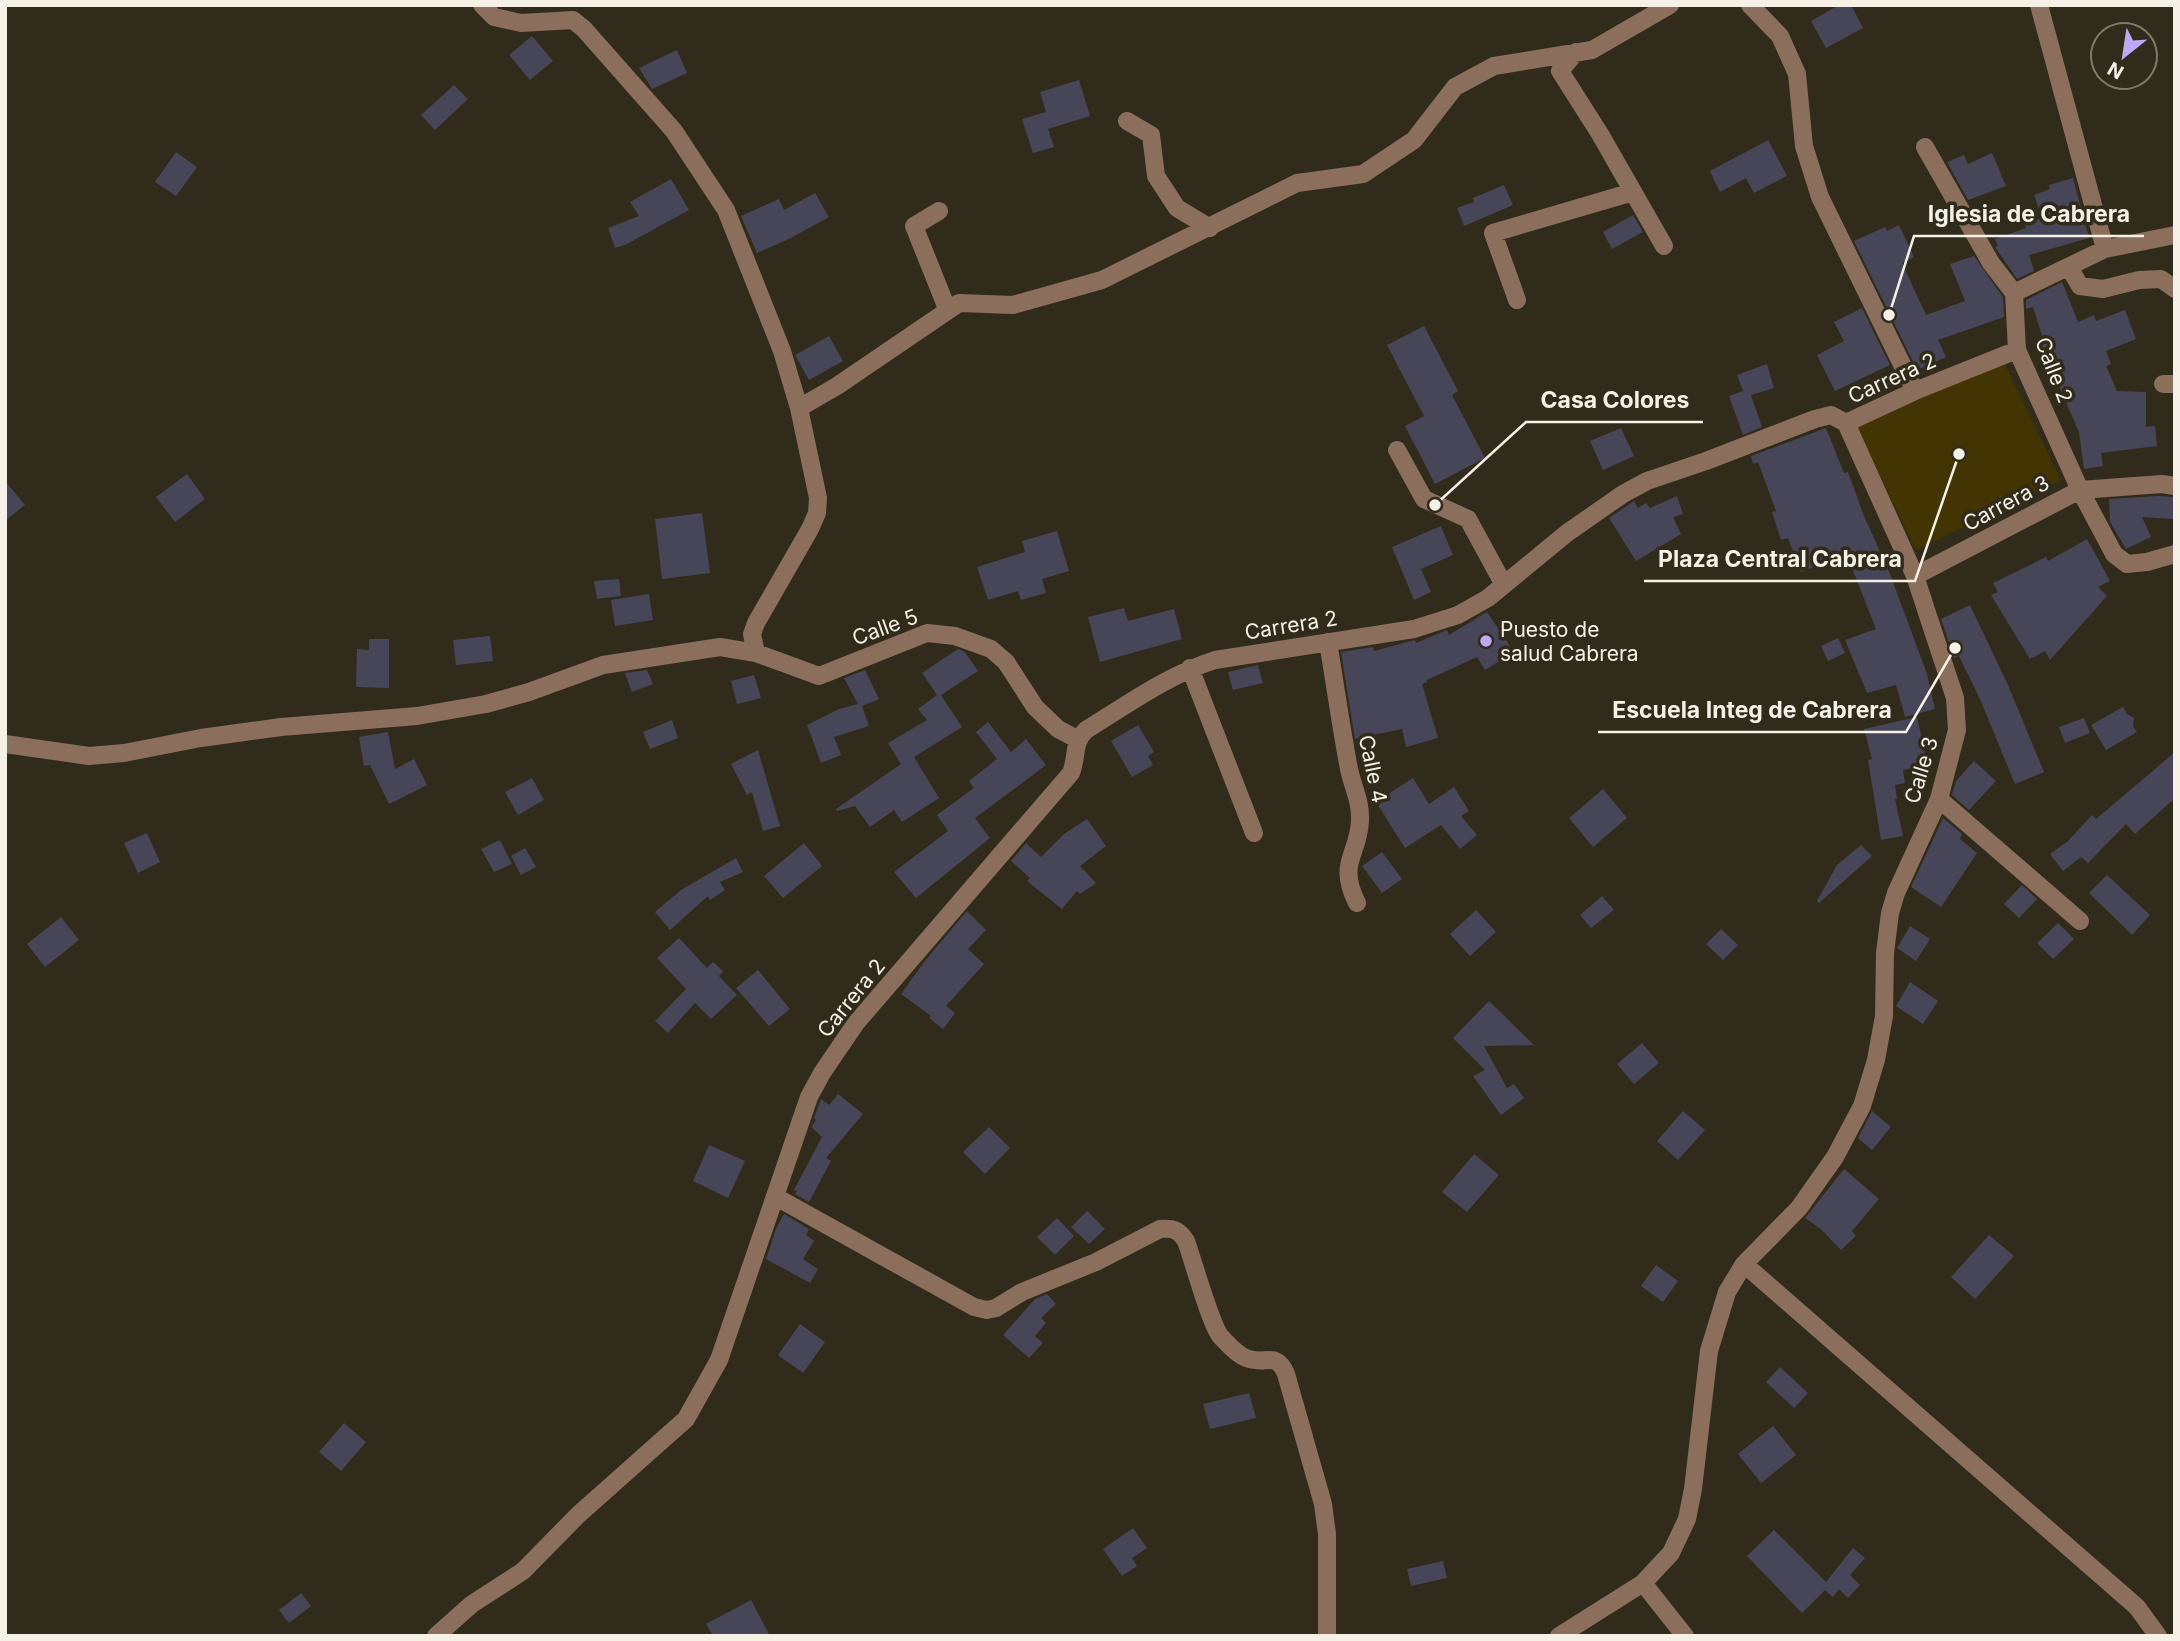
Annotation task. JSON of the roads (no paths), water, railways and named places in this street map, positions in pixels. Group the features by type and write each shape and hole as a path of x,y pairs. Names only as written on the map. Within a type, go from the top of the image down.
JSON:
{"street":[{"path":"482,5 494,18 521,23 573,13 674,131 726,210 782,351 799,408 818,498 817,513 810,529 756,623 752,634 756,653"},
{"path":"799,408 837,386 959,303 1013,305 1102,280 1297,183 1363,174 1414,139 1455,87 1494,66 1592,50 1670,5"},
{"path":"1750,5 1780,36 1797,75 1804,146 1820,197 1915,391"},
{"path":"2039,5 2105,249"},
{"path":"1576,52 1560,71 1664,246"},
{"path":"1127,121 1151,135 1156,176 1177,208 1210,228"},
{"path":"1925,147 1991,263 2014,293 2105,249 2175,235"},
{"path":"1517,300 1493,233 1633,192"},
{"path":"939,211 914,226 948,311"},
{"path":"2068,267 2080,286 2103,289 2139,280 2161,279 2175,289"},
{"name":"Calle 2","path":"2014,293 2017,350 2080,490 2114,554 2127,564 2147,562 2175,554"},
{"name":"Carrera 2","path":"436,1636 472,1604 523,1571 578,1515 686,1419 719,1360 809,1097 822,1073 856,1023 1071,773 1077,739 1086,730 1162,682 1190,668 1215,660 1414,629 1458,615 1488,598 1567,533 1623,494 1647,481 1815,419 1831,415 1846,423 1915,391 2017,350"},
{"name":"Calle 3","path":"1563,1635 1643,1583 1671,1553 1687,1519 1709,1350 1727,1292 1744,1264 1799,1209 1835,1157 1862,1106 1876,1060 1884,1016 1885,953 1890,913 1896,893 1939,799 1957,730 1955,698 1915,576 1846,423"},
{"path":"1397,450 1424,499 1468,519 1504,585"},
{"path":"2080,490 2162,484 2175,486"},
{"name":"Carrera 3","path":"1915,576 2080,490"},
{"name":"Calle 5","path":"5,744 89,756 124,753 268,729 417,716 486,704 529,692 603,665 720,646 756,653 818,676 927,632 955,636 991,649 1006,662 1035,707 1058,729 1077,739"},
{"name":"Calle 4","path":"1328,642 1352,782 1361,804 1360,825 1348,866 1350,888 1357,903"},
{"path":"1190,668 1254,833"},
{"path":"1939,799 2080,921"},
{"path":"776,1197 974,1307 987,1310 996,1308 1044,1282 1096,1262 1160,1229 1172,1228 1180,1232 1186,1241 1218,1334 1245,1358 1276,1360 1281,1363 1286,1374 1323,1504 1327,1534 1327,1636"},
{"path":"1744,1264 2137,1607 2158,1636"},
{"path":"1643,1583 1685,1636"}],"place":[{"name":"Iglesia de Cabrera","path":"1889,315"},
{"name":"Plaza Central Cabrera","path":"1959,454"},
{"name":"Casa Colores","path":"1435,505"},
{"name":"Puesto de salud Cabrera","path":"1486,641"},
{"name":"Escuela Integ de Cabrera","path":"1955,648"}]}
